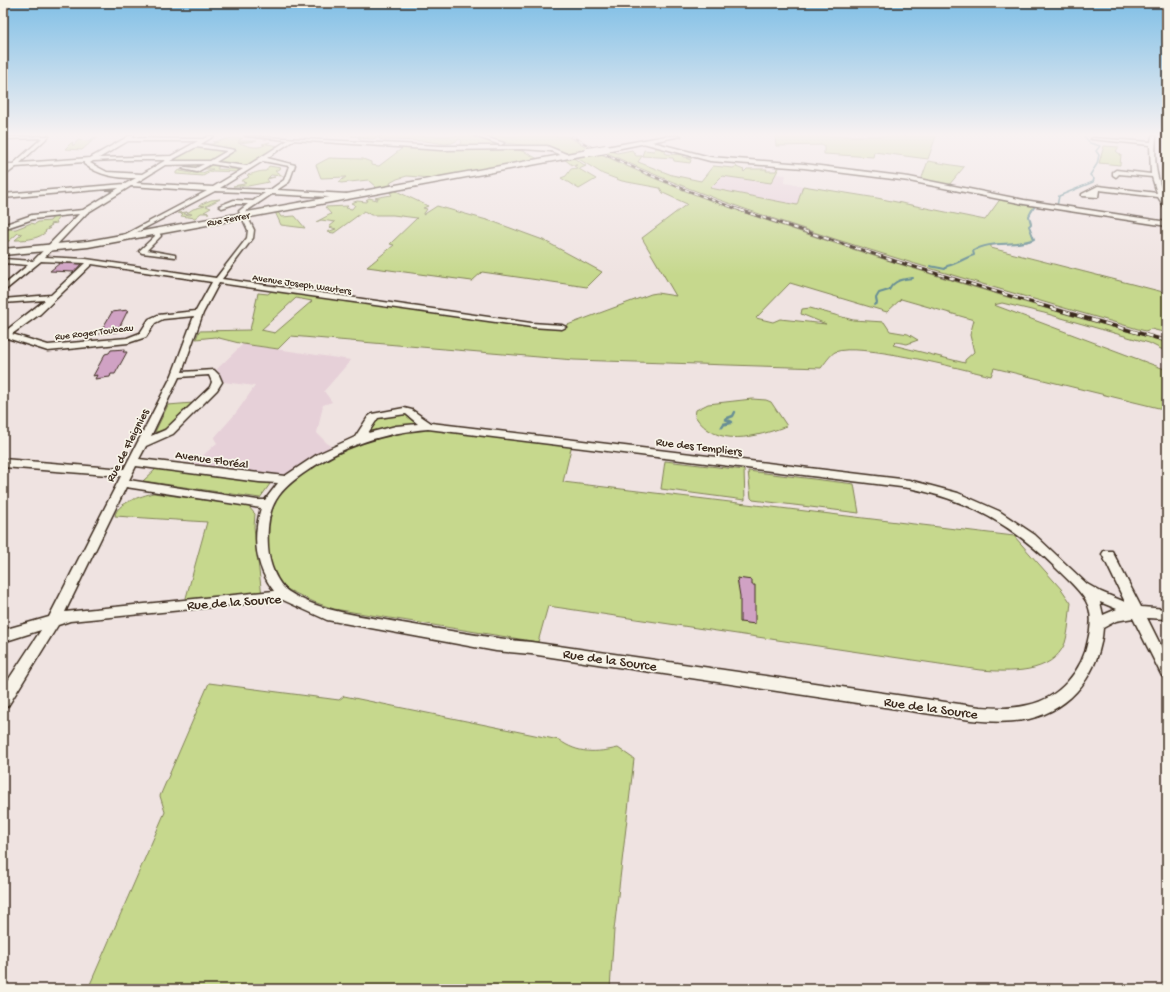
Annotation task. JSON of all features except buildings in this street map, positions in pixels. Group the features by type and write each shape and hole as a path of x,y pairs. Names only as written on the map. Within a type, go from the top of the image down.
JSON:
{"main road":[{"name":"Rue Ferrer","path":"3,252 49,249 122,238 423,182"}],"street":[{"path":"3,290 37,261 85,212 134,182"},
{"path":"122,238 225,182"},
{"path":"244,215 242,211 284,182"},
{"path":"930,182 1035,204 1167,224"},
{"path":"1156,182 1160,195 1167,207"},
{"path":"3,196 130,185 212,190 273,191 347,196"},
{"path":"1095,189 1160,195"},
{"path":"222,206 234,202 254,204"},
{"path":"32,218 43,208"},
{"path":"3,227 32,218 85,212"},
{"name":"Rue de Fleignies","path":"3,701 55,619 122,483 135,462 176,375 199,313 218,280 250,238 251,230 244,215"},
{"path":"156,231 158,236 142,251 172,256"},
{"name":"Avenue Joseph Wauters","path":"3,261 90,262 481,318 562,327"},
{"path":"5,336 37,312 90,262"},
{"path":"3,301 53,297"},
{"name":"Rue Roger Toubeau","path":"5,336 48,348 128,340 143,335 152,321 161,317 199,313"},
{"path":"144,443 169,432 214,388 217,382 215,375 211,372 176,375"},
{"path":"359,439 371,419 375,416 404,411 408,412 428,426"},
{"name":"Rue des Templiers","path":"284,595 269,574 262,552 262,528 268,504 278,488 286,480 326,453 359,439 402,428 428,426 926,487 966,500 1013,524 1041,546 1089,594 1093,603"},
{"name":"Avenue Floréal","path":"135,462 259,478 286,480"},
{"path":"3,463 128,473"},
{"path":"122,483 257,504 268,504"},
{"path":"1108,554 1167,672"},
{"path":"1075,580 1097,596 1137,612"},
{"name":"Rue de la Source","path":"3,636 55,619 78,615 284,595 327,615 496,645 531,648 944,710 987,714 1017,714 1032,711 1062,697 1087,667 1095,639 1096,610 1093,603"},
{"path":"1096,626 1105,618 1119,614 1137,612 1167,614"}],"shaded area":[{"path":"716,182 784,182 803,186 797,205 709,189"},
{"path":"243,344 351,360 324,391 332,402 323,405 317,433 331,447 284,476 265,476 191,466 217,443 214,438 236,413 255,386 223,382 217,369"}],"green space":[{"path":"244,182 267,182 248,186 233,186 246,183"},
{"path":"371,182 391,182 391,185 377,188"},
{"path":"568,182 590,182 579,189"},
{"path":"629,182 665,182 743,212 917,269 1000,295 1167,342 1167,352 1149,343 1044,313 1002,303 994,305 1167,370 1167,410 994,368 991,376 887,353 865,351 847,350 835,352 829,357 821,368 574,360 291,336 278,349 243,344 215,337 196,339 199,331 250,330 258,293 268,294 273,290 562,330 562,327 651,294 657,293 676,296 642,238 687,204 663,193 660,188","holes":["790,283 887,312 901,299 974,320 970,335 974,352 965,360 965,363 893,345 896,342 907,344 918,340 908,334 890,331 884,322 853,320 810,308 802,309 801,314 826,324 780,319 773,322 756,318","296,298 312,301 275,333 261,330"]},
{"path":"674,182 716,182 710,188 797,205 803,186 877,198 985,220 1001,198 1035,204 1029,216 1031,224 1029,226 1034,239 1027,242 991,245 991,248 1167,293 1167,333 1151,329 1145,331 991,287 838,240"},
{"path":"934,182 951,182 949,185"},
{"path":"394,190 428,206 423,208 427,209 423,215 437,206 494,222 543,240 602,272 587,287 482,272 472,281 367,267 394,245 390,244 417,218 393,215 371,215 364,211 334,233 327,232 336,229 329,227 335,222 321,220 316,222 331,214 325,207 348,206 346,208 352,209 355,205 351,203 357,201 367,202 368,200 366,200 369,198 377,200 378,198 375,198 392,195 389,191"},
{"path":"220,199 206,206 211,208 204,212 209,213 201,213 195,218 181,216 183,214 178,213 187,212 184,214 190,215 192,214 187,213 193,209 205,206 199,205 211,200"},
{"path":"284,211 278,212 281,217 295,216 305,228 281,225 275,212"},
{"path":"54,216 60,216 56,221 57,223 50,224 52,225 47,228 50,228 40,236 30,239 15,240 22,234 18,233 9,241 3,242 3,230 16,229 31,223 35,224 38,222 50,221"},
{"path":"752,399 771,402 787,426 762,434 737,438 725,437 714,433 704,426 695,416 696,410 708,404"},
{"path":"193,403 164,431 155,432 168,405"},
{"path":"404,411 428,426 572,444 563,482 1014,536 1062,590 1071,603 1065,643 1059,653 1050,661 1040,666 1016,671 980,670 548,606 538,642 334,609 314,602 276,584 265,564 265,514 286,480 359,439 371,419"},
{"path":"665,461 744,470 745,500 661,489"},
{"path":"156,469 270,484 260,498 143,481"},
{"path":"748,471 854,484 859,513 753,500 751,498"},
{"path":"153,493 248,506 255,514 254,527 262,596 184,605 207,522 115,516 116,511 120,507 136,498"},
{"path":"209,683 339,700 344,696 559,740 566,745 580,750 602,751 618,748 634,759 614,930 610,989 88,989 165,812 160,796"}],"waterway":[{"path":"1054,205 1057,206 1059,196 1092,182"},
{"path":"1032,211 1035,206"},
{"path":"930,266 945,269 947,266 974,255 973,251 980,247 995,244 1026,242 1034,239 1029,226 1031,224 1029,216 1032,210"},
{"path":"874,305 877,303 876,298 879,293 889,290 893,284 899,281 913,278"},
{"path":"728,423 732,422 725,419 733,416 735,412"},
{"path":"722,427 724,424 728,423"}],"railway":[{"path":"668,182 743,211"},
{"path":"743,211 895,261 1040,305"},
{"path":"1037,304 1167,341"}]}
